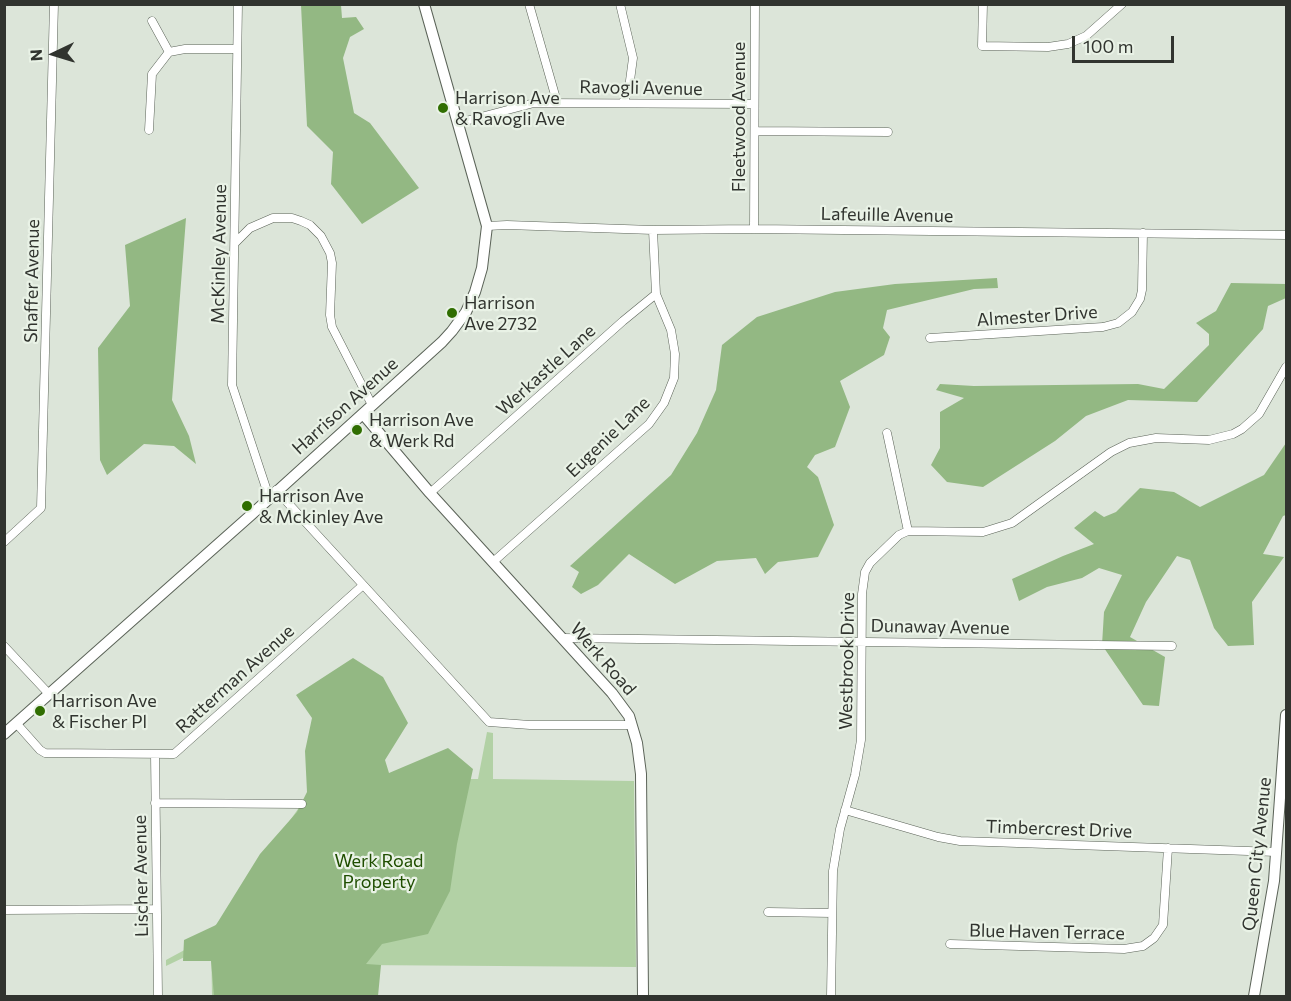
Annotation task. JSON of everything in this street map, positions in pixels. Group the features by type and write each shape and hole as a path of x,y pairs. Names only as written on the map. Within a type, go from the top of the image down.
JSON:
{"main road":[{"name":"Harrison Avenue","path":"4,734 363,414 448,335 466,312 482,268 487,226 424,4"},
{"name":"Werk Road","path":"363,414 430,493 612,693 629,716 640,757 641,774 643,996"},
{"name":"Queen City Avenue","path":"1254,996 1274,881 1287,715"}],"street":[{"name":"Shaffer Avenue","path":"4,542 41,508 54,4"},
{"name":"McKinley Avenue","path":"238,4 232,385 272,494 489,722 530,725 632,725"},
{"path":"529,4 556,102"},
{"path":"620,4 633,58 629,88 623,103"},
{"name":"Fleetwood Avenue","path":"754,229 755,4"},
{"path":"983,4 982,46 1048,47 1068,44 1086,36 1122,4"},
{"path":"152,21 169,52"},
{"path":"148,130 152,74 169,52 185,49 237,49"},
{"name":"Ravogli Avenue","path":"458,123 521,105 556,102 753,104"},
{"path":"755,131 888,132"},
{"path":"235,243 250,228 273,218 292,218 301,221 310,225 321,236 330,253 332,263 330,315 332,327 372,405"},
{"name":"Lafeuille Avenue","path":"487,226 653,230 1287,234"},
{"name":"Eugenie Lane","path":"494,562 649,424 664,403 674,378 675,354 671,330 656,294 653,230"},
{"name":"Almester Drive","path":"930,338 1103,327 1118,323 1132,312 1140,299 1143,233"},
{"name":"Werkastle Lane","path":"430,493 656,294"},
{"path":"886,433 908,531 972,533 1002,528 1030,512 1111,452 1129,443 1156,438 1209,440 1233,434 1259,414 1287,367"},
{"name":"Westbrook Drive","path":"831,996 832,913 836,849 855,775 861,740 862,594 865,572 875,556 899,535 908,531"},
{"name":"Ratterman Avenue","path":"16,723 45,753 174,754 362,586"},
{"name":"Dunaway Avenue","path":"563,638 1172,646"},
{"path":"4,646 49,694"},
{"name":"Lischer Avenue","path":"155,754 158,996"},
{"path":"155,802 302,804"},
{"name":"Timbercrest Drive","path":"845,810 938,837 960,841 1277,852"},
{"name":"Blue Haven Terrace","path":"950,944 1124,949 1143,946 1154,938 1163,925 1168,848"},
{"path":"4,909 156,909"},
{"path":"768,912 832,913"}],"green space":[{"path":"301,5 341,5 342,18 356,17 364,29 350,37 343,58 354,113 370,123 419,188 362,224 331,184 333,152 307,126"},
{"path":"186,218 172,400 189,436 196,464 174,446 144,444 107,475 100,460 98,348 130,306 125,245"},
{"path":"997,278 998,288 974,289 887,310 883,328 890,337 884,355 840,381 850,407 835,447 815,455 807,467 818,477 834,525 818,557 778,562 765,574 756,558 717,561 675,584 629,554 598,585 581,594 572,587 579,572 570,566 671,475 697,433 716,390 722,345 757,317 835,292 895,284"},
{"path":"1231,283 1286,284 1286,298 1268,306 1263,329 1197,402 1128,400 1086,416 1055,441 983,487 947,482 931,465 940,448 940,412 964,398 936,390 940,384 974,386 1138,384 1164,389 1209,345 1209,334 1196,323 1216,311"},
{"path":"1286,443 1286,515 1283,516 1263,554 1284,557 1252,602 1254,645 1228,646 1214,628 1190,560 1177,556 1146,602 1130,637 1165,657 1159,706 1143,705 1102,645 1104,612 1122,575 1099,568 1082,578 1047,587 1019,601 1012,579 1094,544 1074,528 1095,511 1104,517 1116,512 1140,488 1174,492 1200,507 1264,475"},
{"path":"353,658 383,677 408,723 385,760 389,773 448,748 473,769 457,844 450,891 428,934 382,944 366,964 381,965 378,996 214,996 211,961 183,961 184,940 216,925 260,854 297,812 307,792 305,751 312,718 296,695"},
{"name":"Werk Road Property","path":"487,732 493,733 493,779 634,781 636,967 360,965 360,996 212,996 211,939 191,954 166,966 166,960 190,947 223,917 316,783 317,778 478,779"}],"place":[{"name":"Harrison Ave & Ravogli Ave","path":"443,108"},
{"name":"Harrison Ave 2732","path":"452,313"},
{"name":"Harrison Ave & Werk Rd","path":"357,430"},
{"name":"Harrison Ave & Mckinley Ave","path":"247,506"},
{"name":"Harrison Ave & Fischer Pl","path":"40,711"}]}
